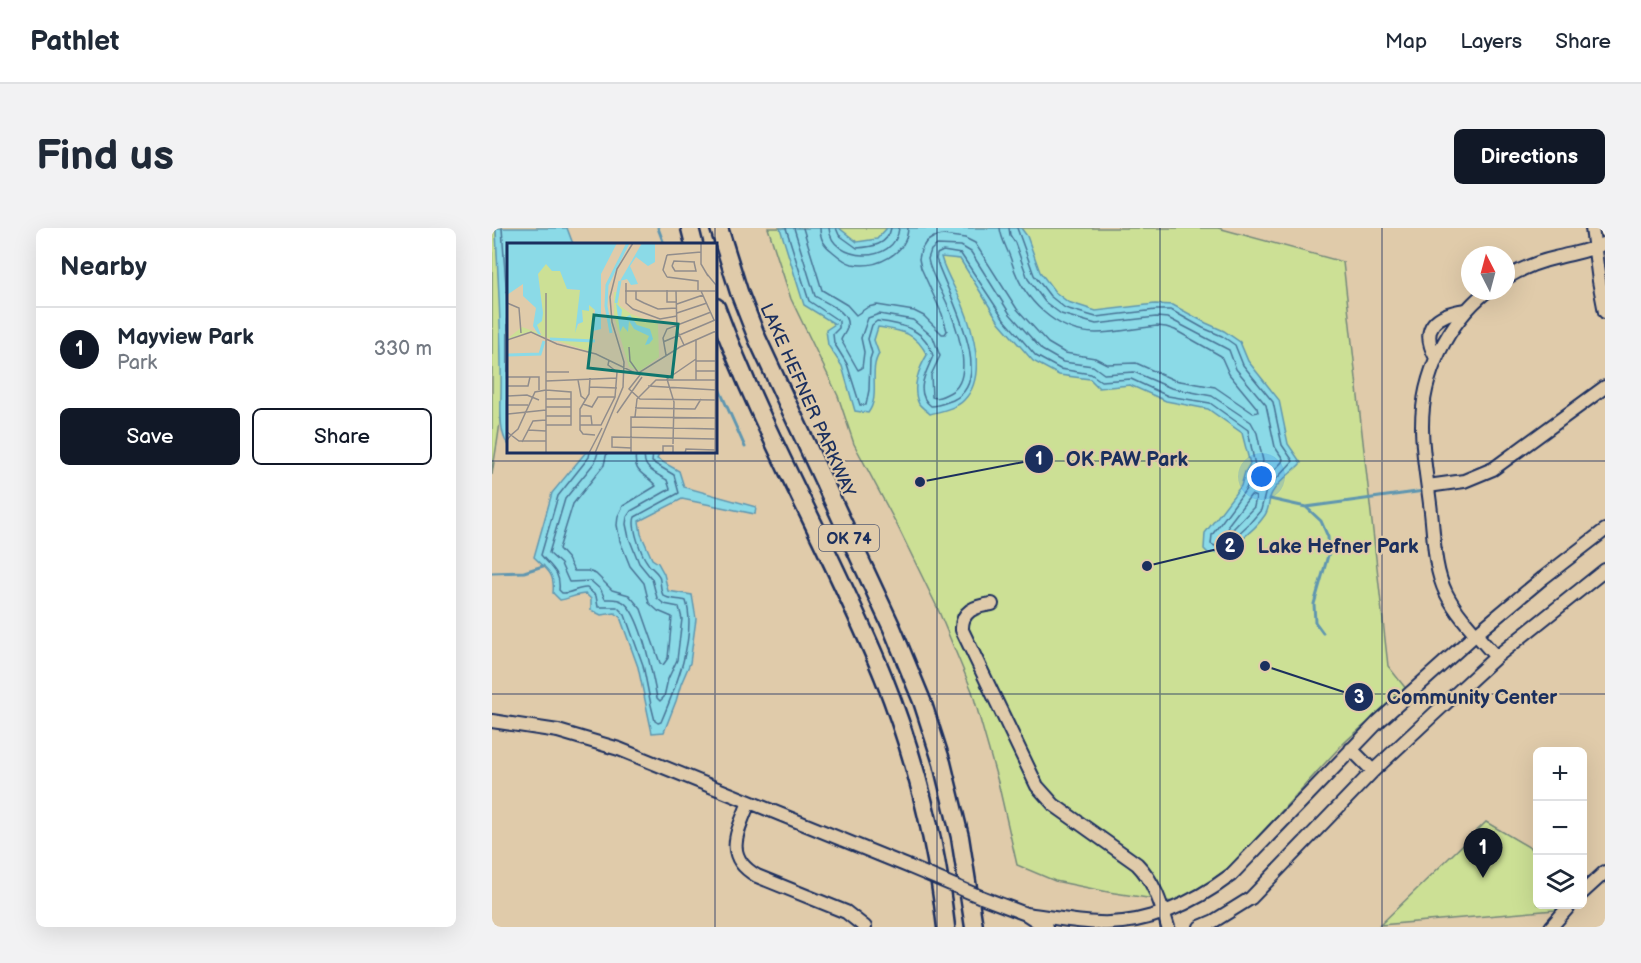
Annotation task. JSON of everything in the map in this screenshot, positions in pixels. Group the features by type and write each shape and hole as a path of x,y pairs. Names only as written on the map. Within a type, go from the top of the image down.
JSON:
{"highway":[{"path":"690,228 694,243"},
{"name":"LAKE HEFNER PARKWAY","path":"719,228 757,338 892,628 922,701 942,763 960,837 974,927"},
{"name":"OK 74","path":"717,309 749,389 864,634 900,723 928,821 946,927"}],"street":[{"path":"1592,228 1600,245 1605,312"},
{"path":"1515,272 1540,262 1600,245"},
{"path":"1477,300 1466,310 1447,335 1436,358 1427,384 1422,414 1423,439 1437,562 1442,584 1451,602 1496,657"},
{"path":"1436,358 1429,341 1431,327 1441,316 1466,310"},
{"path":"1428,486 1464,481 1493,469 1605,387"},
{"path":"1021,912 1102,923 1127,921 1164,912 1204,894 1231,875 1378,722 1476,634 1605,530"},
{"path":"1200,927 1224,916 1251,898 1373,771 1496,657 1605,570"},
{"path":"992,604 976,606 967,612 962,630 1037,786 1054,805 1148,875 1168,927"},
{"path":"492,721 558,731 611,746 1021,912 1046,927"},
{"path":"1351,749 1373,771"},
{"path":"749,802 735,841 736,856 744,867 757,876 846,912 865,927"},
{"path":"1587,888 1605,872"},
{"path":"1551,927 1567,909"}],"green space":[{"path":"492,228 496,228 502,387 492,475"},
{"path":"768,228 1218,228 1343,262 1388,666 1407,690 1341,746 1228,868 1206,884 1174,902 1055,881 1017,865 998,782 972,691 937,607 854,444 838,396 791,299"},
{"path":"1486,822 1533,850 1533,909 1556,909 1555,910 1380,925"}],"water":[{"path":"496,228 567,228 573,243 507,243 507,443 501,421"},
{"path":"780,228 839,228 857,242 877,239 887,228 1021,228 1027,236 1040,272 1055,292 1068,302 1096,311 1155,304 1173,305 1224,331 1240,342 1248,361 1279,400 1288,444 1301,463 1275,488 1267,512 1255,527 1224,550 1208,553 1204,549 1205,533 1241,486 1250,464 1242,433 1208,409 1166,401 1130,385 1099,388 1090,379 1059,375 1033,361 999,322 960,259 941,257 962,303 974,339 976,366 971,390 957,405 930,414 919,404 916,391 919,372 927,355 913,337 878,327 874,340 879,354 874,368 874,399 868,413 855,411 842,366 828,345 826,330 835,324 804,305"},
{"path":"585,453 660,453 657,459 679,471 684,487 756,507 755,514 682,499 639,521 641,534 652,559 658,563 664,574 668,591 692,595 696,619 690,663 664,732 652,733 638,667 620,617 615,613 601,615 591,610 591,599 586,594 560,600 553,593 553,580 549,572 534,557 552,493"}],"waterway":[{"path":"658,228 664,243"},
{"path":"717,384 745,447"},
{"path":"1306,507 1424,491"},
{"path":"1270,499 1306,507 1321,521 1328,537 1329,552 1314,604 1315,622 1323,633"},
{"path":"492,573 524,572 543,566"}],"place":[{"name":"OK PAW Park","path":"920,482"},
{"name":"Lake Hefner Park","path":"1147,566"},
{"name":"Community Center","path":"1265,666"},
{"name":"Mayview Park","path":"1483,878"}]}
